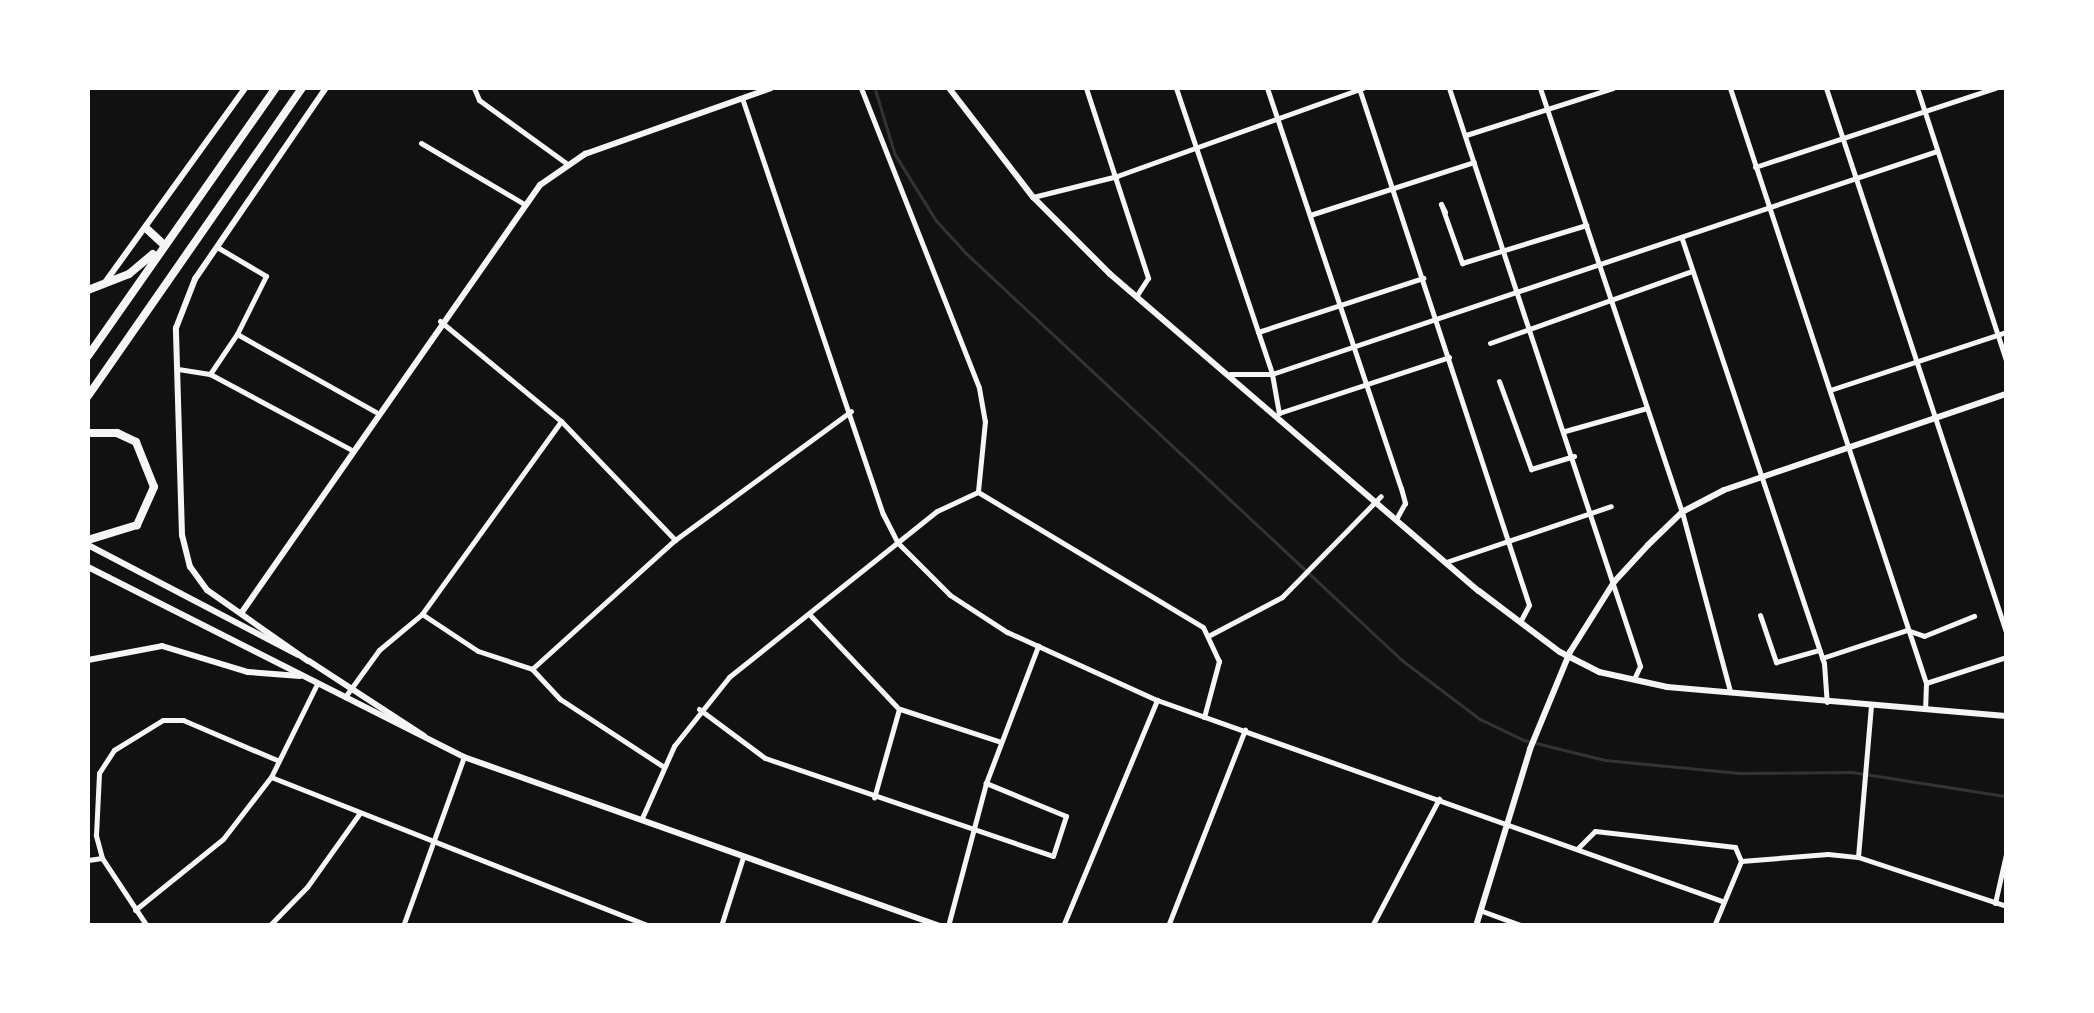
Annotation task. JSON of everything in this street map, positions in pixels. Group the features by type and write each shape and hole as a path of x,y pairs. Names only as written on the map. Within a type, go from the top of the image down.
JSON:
{"highway":[{"path":"88,356 161,246 276,88"},
{"path":"88,396 302,88"},
{"path":"147,229 161,246"},
{"path":"88,290 102,286 161,246"},
{"path":"88,432 117,433 136,442 154,487 137,524 88,543"}],"street":[{"path":"102,286 147,229 245,88"},
{"path":"308,661 208,590 187,557 177,369 179,308 216,247 326,88"},
{"path":"474,88 479,100 566,163"},
{"path":"242,612 350,449 524,204 566,163 742,98 753,90 771,88"},
{"path":"861,88 979,388 985,420 978,492"},
{"path":"949,88 1034,197 1137,295 1379,498 1396,519 1446,562 1569,657 1631,681 1731,694 2006,716"},
{"path":"1086,88 1148,278 1137,295"},
{"path":"1176,88 1272,374 1279,413"},
{"path":"1267,88 1405,503 1396,519"},
{"path":"1034,197 1117,176 1360,88 1509,538 1529,605 1520,622"},
{"path":"1449,88 1574,456 1640,666 1631,681"},
{"path":"1540,88 1682,512 1731,694"},
{"path":"1466,134 1612,88"},
{"path":"1730,88 1926,683 1925,711"},
{"path":"1826,88 2006,632"},
{"path":"1917,88 2006,361"},
{"path":"1755,167 1995,88"},
{"path":"742,98 897,542 950,596 1038,646 1156,700 1722,901"},
{"path":"421,143 524,204"},
{"path":"1230,374 1272,374 1937,151"},
{"path":"1310,215 1474,162"},
{"path":"1445,212 1441,204 1462,264 1586,225"},
{"path":"1681,237 1820,650 1827,702"},
{"path":"210,374 237,334 266,276 216,247"},
{"path":"1490,342 1611,303 1692,271"},
{"path":"1258,332 1423,278"},
{"path":"440,321 562,422 675,540"},
{"path":"1830,390 2006,332"},
{"path":"237,334 376,412"},
{"path":"1279,413 1450,357"},
{"path":"177,369 210,374 350,449"},
{"path":"1499,382 1531,469 1574,456"},
{"path":"1476,926 1534,737 1569,657 1614,582 1682,512 1761,476 2006,394"},
{"path":"1565,431 1646,408"},
{"path":"532,669 675,540 852,410"},
{"path":"344,699 379,650 422,614 562,422"},
{"path":"642,818 664,767 699,710 897,542 937,511 978,492 1003,501 1210,635 1219,661 1204,717"},
{"path":"1210,635 1258,615 1301,578 1379,498"},
{"path":"1446,562 1611,506"},
{"path":"88,543 353,686 433,742"},
{"path":"88,567 464,756 940,926"},
{"path":"422,614 478,652 532,669 560,699 664,767"},
{"path":"810,614 899,709 1001,742"},
{"path":"1760,615 1776,662 1820,650"},
{"path":"1822,658 1907,630 1924,636 1974,616"},
{"path":"88,660 162,646 248,672 303,676"},
{"path":"948,926 986,783 1038,646"},
{"path":"1926,683 2006,656"},
{"path":"135,910 223,838 271,776 317,684"},
{"path":"1063,926 1156,700"},
{"path":"1858,857 1871,706"},
{"path":"874,799 899,709"},
{"path":"699,710 765,758 874,799 1053,856 1066,816 986,783"},
{"path":"147,926 102,858 94,800 98,773 134,733 184,720 279,761"},
{"path":"1168,926 1245,730"},
{"path":"403,926 416,906 431,845 464,756"},
{"path":"271,776 431,845 650,926"},
{"path":"1372,926 1439,798"},
{"path":"269,926 307,887 359,814"},
{"path":"1578,849 1594,831 1735,847 1740,860 1714,926"},
{"path":"721,926 744,854"},
{"path":"1995,903 2006,854"},
{"path":"1740,860 1858,857 2006,906"},
{"path":"88,860 102,858"},
{"path":"1482,911 1523,926"},
{"path":"1789,926 1828,926"}],"waterway":[{"path":"875,88 895,154 936,220 966,253 1402,660 1480,719 1524,740 1605,760 1739,773 1852,772 2006,796"}]}
